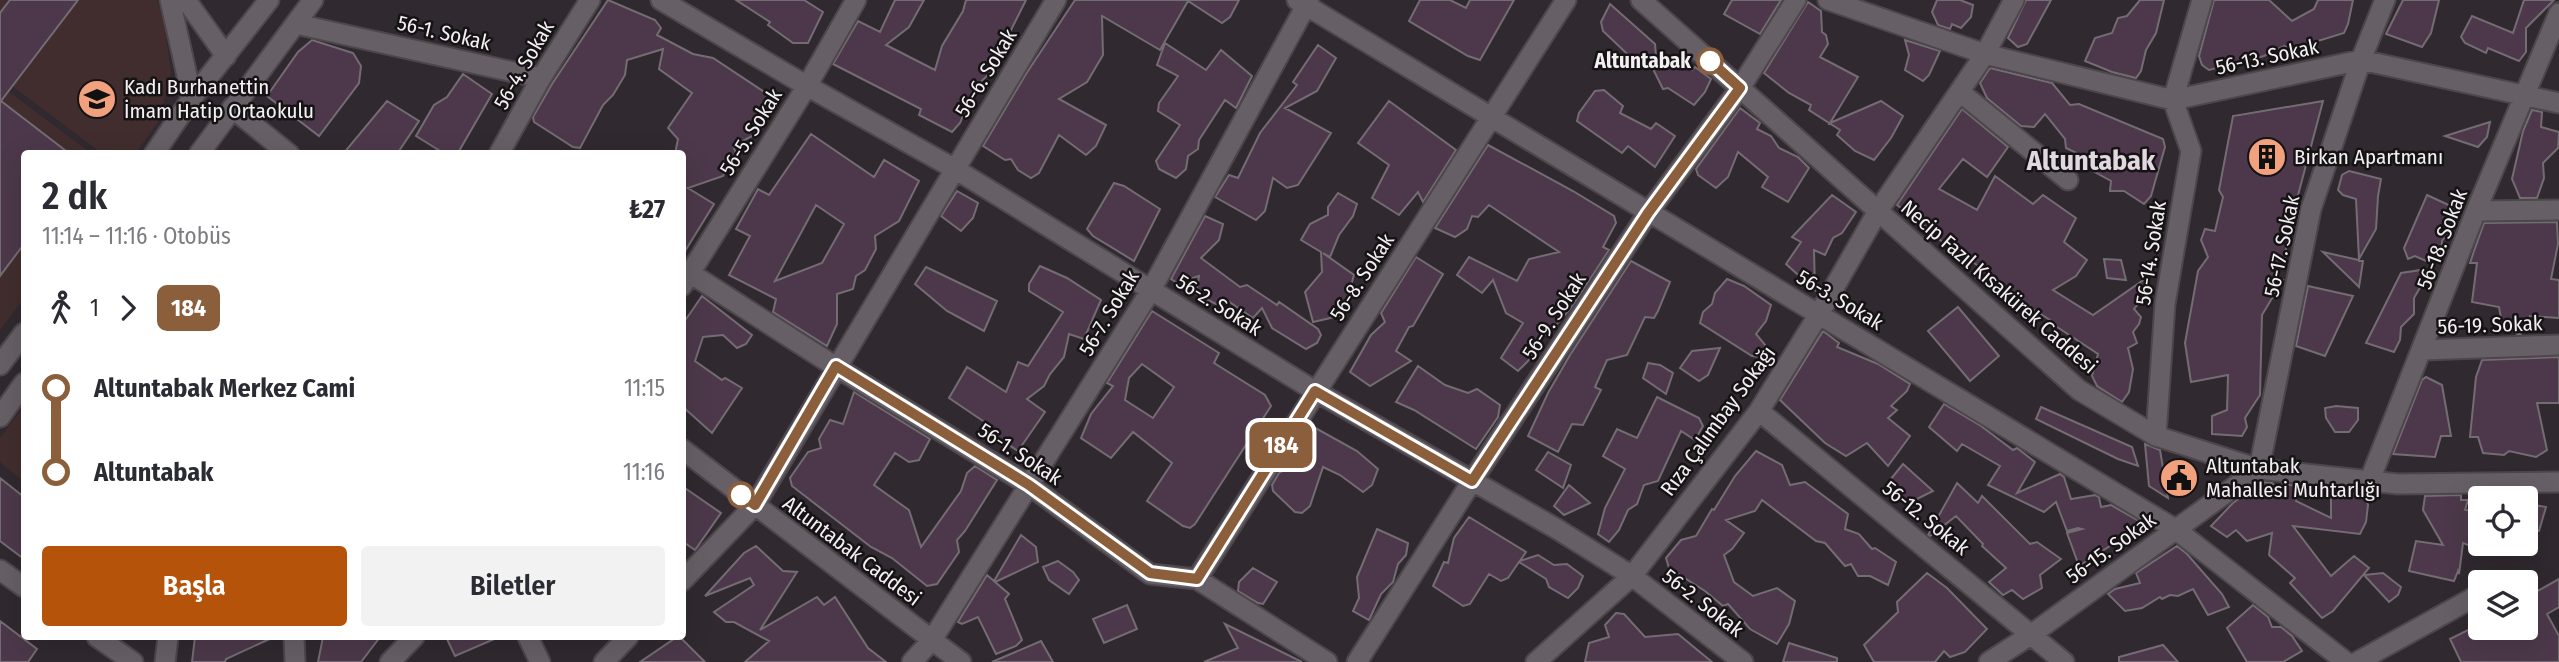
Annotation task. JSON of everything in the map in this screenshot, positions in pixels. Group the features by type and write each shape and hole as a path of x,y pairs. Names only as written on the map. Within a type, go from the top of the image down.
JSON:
{"street":[{"path":"170,0 192,98"},
{"path":"186,0 226,56"},
{"path":"156,150 192,98 269,0"},
{"path":"202,150 313,0"},
{"name":"56-4. Sokak","path":"501,150 541,78 590,0"},
{"name":"56-2. Sokak","path":"662,0 807,86 956,169 1315,391 1557,529 1632,576 1743,662"},
{"name":"56-5. Sokak","path":"686,279 807,86 856,0"},
{"name":"56-6. Sokak","path":"686,576 755,505 1056,0"},
{"name":"56-8. Sokak","path":"1197,579 1566,0"},
{"name":"Necip Fazıl Kısakürek Caddesi","path":"1641,0 2079,390 2156,436 2259,469 2369,482 2559,482"},
{"name":"56-9. Sokak","path":"1357,662 1648,213 1740,88 1796,0"},
{"name":"56-13. Sokak","path":"1828,0 1985,54 2173,100 2361,60 2559,103"},
{"name":"Rıza Çalımbay Sokağı","path":"1536,662 1632,576 1759,411 1878,211 1985,54 2014,0"},
{"path":"2173,100 2202,0"},
{"name":"56-17. Sokak","path":"2259,469 2311,209 2361,60 2385,0"},
{"name":"56-3. Sokak","path":"1304,2 1648,213 2175,529 2346,662"},
{"name":"56-7. Sokak","path":"912,662 932,640 1150,290 1304,2"},
{"name":"56-18. Sokak","path":"2369,482 2476,211 2559,13"},
{"name":"56-1. Sokak","path":"296,24 541,78"},
{"path":"1959,92 2068,180"},
{"name":"56-14. Sokak","path":"2156,436 2165,304 2191,151 2173,100"},
{"path":"232,108 284,150"},
{"path":"2476,211 2559,210"},
{"name":"56-1. Sokak","path":"686,279 836,366 1029,485 1150,573 1197,579 1327,662"},
{"path":"0,365 21,337"},
{"name":"56-19. Sokak","path":"2423,350 2559,345"},
{"path":"0,417 21,387"},
{"name":"56-12. Sokak","path":"1759,411 2064,662"},
{"name":"Altuntabak Caddesi","path":"686,452 961,662"},
{"name":"56-15. Sokak","path":"1989,662 2032,634 2259,469"},
{"path":"0,570 21,585"},
{"path":"2357,662 2468,601"},
{"path":"101,640 133,662"},
{"path":"165,662 168,640"},
{"path":"294,640 295,662"},
{"path":"390,662 411,640"},
{"path":"529,640 540,662"},
{"path":"604,662 625,640"}],"shaded area":[{"name":"Kadı Burhanettin İmam Hatip Ortaokulu","path":"0,0 157,0 164,22 171,72 159,121 138,150 98,150 0,77"},
{"path":"0,85 87,150 21,150 21,302 0,330"},
{"path":"21,410 21,480 0,462 0,438"}],"building":[{"path":"10,0 78,0 1,101 65,150 21,150 21,248 0,276 0,13"},
{"path":"608,0 655,20 661,28 657,35 693,54 713,58 775,99 758,133 733,146 736,153 723,176 688,188 714,204 686,250 686,150 676,150 678,139 668,128 692,93 659,69 663,49 627,60 625,75 613,95 603,105 580,148 573,147 534,122 533,117"},
{"path":"736,0 804,0 823,12 808,43 793,43 768,25 770,22"},
{"path":"895,0 924,0 909,27 886,45 935,70 942,46 963,11 966,0 1026,0 1008,36 1003,39 988,75 974,88 960,123 952,132 919,115 921,109 833,64 858,21 880,32"},
{"path":"1075,0 1239,0 1230,17 1222,23 1188,1 1160,50 1102,16 1103,55 1087,82 1059,99 1106,125 1096,146 1086,155 1059,135 1039,173 1031,178 1018,170 1011,159 1005,160 983,146"},
{"path":"1420,0 1450,0 1466,8 1470,0 1514,0 1480,60 1468,56 1409,21"},
{"path":"1732,0 1781,0 1760,34 1724,14"},
{"path":"1937,0 1960,0 1973,5 1971,17 1961,28 1952,24 1950,29 1938,25 1932,12"},
{"path":"2026,0 2051,0 2027,44 2018,47 2008,38"},
{"path":"2140,0 2164,0 2156,33 2146,50 2141,71 2136,78 2085,61 2095,38 2112,33 2118,18 2127,16"},
{"path":"2214,0 2269,0 2292,21 2314,9 2318,0 2353,0 2344,33 2292,49 2284,46 2264,56 2209,70 2202,65 2199,56"},
{"path":"2403,0 2439,0 2431,33 2422,47 2386,34"},
{"path":"2524,0 2554,0 2526,28 2526,52 2519,61 2488,48 2486,53 2465,43 2461,37 2472,16 2513,33"},
{"path":"1808,2 1821,11 1822,32 1826,35 1828,44 1820,57 1858,77 1830,123 1881,101 1903,116 1874,160 1855,151 1837,135 1840,130 1809,110 1811,105 1789,93 1764,73"},
{"path":"1610,4 1655,44 1656,56 1641,67 1603,31 1601,22"},
{"path":"312,40 353,53 361,66 359,83 319,136 267,96 298,52"},
{"path":"1905,40 1940,51 1929,75 1923,81 1905,70 1909,55"},
{"path":"1165,43 1206,70 1221,50 1252,76 1236,108 1225,100 1199,140 1198,149 1188,156 1186,169 1176,178 1159,169 1156,161 1180,125 1158,111 1159,103 1178,76 1157,65"},
{"path":"1318,45 1336,58 1317,91 1285,108 1331,133 1298,185 1287,188 1273,178 1265,211 1256,220 1215,197 1229,175 1238,178 1260,133 1297,85 1293,82"},
{"path":"1675,57 1692,70 1695,67 1711,79 1694,105 1668,88 1663,89 1652,67"},
{"path":"1990,68 2052,83 2070,105 2079,104 2163,139 2165,147 2151,196 2144,204 2124,191 2110,191 2111,181 2093,171 2091,162 2083,156 2066,148 2065,139 2045,114 2034,127 2021,126 1987,98 1980,83"},
{"path":"463,74 492,94 460,150 439,150 416,136 434,105 447,97"},
{"path":"1604,90 1623,106 1620,113 1651,129 1656,123 1675,136 1655,167 1628,146 1622,153 1577,121 1579,113 1595,91"},
{"path":"387,101 419,121 400,150 346,150"},
{"path":"1389,101 1456,150 1423,202 1418,192 1399,215 1372,198 1389,165 1358,143"},
{"path":"2323,101 2297,199 2298,210 2291,216 2285,257 2275,278 2283,280 2262,315 2260,395 2245,418 2247,427 2242,436 2212,434 2212,416 2227,410 2228,375 2191,382 2185,343 2198,271 2208,257 2201,240 2205,229 2215,231 2223,197 2219,190 2233,116"},
{"path":"1740,108 1760,123 1757,129 1771,136 1779,148 1798,157 1809,168 1788,202 1762,187 1768,177 1738,152 1728,177 1716,188 1698,175 1696,169"},
{"path":"1962,109 2008,147 1987,177 1963,159 1939,189 1977,210 1995,176 2033,204 2043,195 2076,218 2064,242 2087,260 2076,276 2053,290 2093,315 2145,279 2142,299 2134,309 2141,317 2133,332 2137,343 2128,348 2133,369 2129,392 2122,402 2097,386 2092,376 2098,354 2021,302 2016,305 1996,285 1992,286 1976,276 1980,267 1922,228 1924,225 1897,205"},
{"path":"2532,110 2542,112 2541,127 2559,132 2558,148 2543,163 2544,178 2537,198 2520,198 2512,179 2523,131"},
{"path":"2490,122 2487,137 2478,147 2445,136"},
{"path":"811,134 874,177 884,160 919,181 899,221 875,236 876,249 865,270 856,276 853,289 837,294 837,324 827,346 773,312 776,299 729,275 750,236 736,229 758,189 769,195","holes":["816,205 844,224 822,263 775,281"]},
{"path":"1488,145 1573,191 1614,216 1616,223 1603,247 1609,250 1572,307 1547,335 1542,333 1529,360 1518,371 1501,358 1523,323 1506,313 1493,280 1482,293 1457,275 1469,257 1517,281 1529,259 1559,252 1489,205 1478,217 1472,216 1467,229 1455,237 1435,228"},
{"path":"2349,171 2381,179 2376,229 2359,259 2356,199 2343,195 2338,190 2342,175"},
{"path":"1114,183 1124,186 1160,209 1134,261 1093,236 1087,229"},
{"path":"957,191 978,203 973,218 961,231 941,216"},
{"path":"1338,193 1357,204 1330,257 1323,253 1354,275 1345,308 1339,316 1313,322 1305,292 1322,272 1321,252 1301,240 1310,224 1328,215 1328,207"},
{"path":"1832,195 1856,212 1842,233 1833,238 1825,255 1814,250 1815,290 1786,264 1801,242 1792,237"},
{"path":"2427,195 2455,208 2455,224 2442,241 2441,254 2433,264 2415,256 2408,259 2404,248"},
{"path":"1205,216 1223,224 1219,240 1201,258 1240,287 1247,285 1277,305 1279,302 1318,329 1321,335 1317,343 1306,349 1272,328 1262,308 1253,318 1225,299 1216,304 1196,294 1199,276 1177,283 1171,279"},
{"path":"2557,222 2558,244 2551,279 2559,280 2559,318 2530,316 2521,334 2517,334 2502,324 2499,307 2472,302 2477,263 2470,263 2484,223"},
{"path":"2323,252 2363,261 2359,287"},
{"path":"1416,257 1443,274 1396,351 1411,361 1370,386 1350,372 1371,335 1385,322 1381,313"},
{"path":"2104,259 2121,260 2126,280 2107,278"},
{"path":"1631,261 1670,282 1654,318 1645,317 1627,355 1607,360 1595,387 1601,390 1583,425 1572,424 1558,452 1528,436 1570,355"},
{"path":"1040,266 1067,278 1101,300 1084,339 1069,334 1064,357 1044,386 1027,399 1045,412 1018,451 983,428 986,423 949,398 967,367 1006,392 1018,362 1028,366 1063,312 1029,291 1029,284"},
{"path":"926,267 997,301 984,331 947,311 915,284"},
{"path":"2421,270 2421,286 2414,298 2414,314 2401,327 2400,340 2394,352 2366,343 2401,273"},
{"path":"1727,279 1744,286 1771,305 1766,321 1756,334 1766,346 1758,357 1752,356 1700,323 1703,312 1712,304 1715,293"},
{"path":"2308,286 2353,296 2325,356 2296,346"},
{"path":"702,296 752,335 746,344 737,348 723,335 703,337 695,361 722,380 725,378 742,388 712,433 686,410 686,319"},
{"path":"1958,307 1999,356 1970,381 1928,331"},
{"path":"1152,311 1219,353 1214,363 1265,395 1271,406 1190,528 1147,501 1172,463 1133,432 1111,458 1081,438 1091,414 1113,386 1107,383","holes":["1142,364 1174,387 1153,418 1125,400 1129,378"]},
{"path":"1823,331 1839,343 1837,347 1878,364 1910,384 1907,391 1891,406 1897,410 1888,418 1910,436 1888,466 1867,443 1846,456 1825,443 1780,400"},
{"path":"1720,348 1708,375 1699,381 1680,368 1692,351"},
{"path":"2559,357 2559,403 2537,403 2547,450 2536,457 2509,451 2504,455 2483,453 2478,437 2470,437 2476,377 2482,360"},
{"path":"1648,363 1660,365 1673,373 1666,394 1643,378"},
{"path":"1418,366 1445,385 1468,393 1477,389 1500,405 1498,417 1476,449 1414,410 1396,402"},
{"path":"2426,377 2442,385 2451,436 2441,436 2435,457 2393,454 2422,380"},
{"path":"854,392 930,439 919,460 909,462 895,453 874,485 909,510 921,547 961,491 967,473 975,466 997,480 957,540 959,552 937,584 927,586 792,486 790,478 808,452 821,448 819,439 830,420 843,424"},
{"path":"1657,397 1699,418 1703,426 1695,440 1681,431 1658,481 1644,485 1637,504 1628,510 1619,530 1609,542 1598,534 1605,508 1625,469 1603,456 1617,429 1637,438"},
{"path":"1944,404 1981,426 2013,450 2017,448 2035,462 2017,493 2060,474 2064,477 2071,499 2095,495 2099,497 2101,507 2111,505 2144,524 2079,566 2067,533 2082,529 2067,531 2056,502 2044,512 1988,485 2000,466 1962,444 1957,451 1929,427"},
{"path":"2041,407 2132,447 2138,466 2036,419"},
{"path":"2325,408 2358,408 2358,420 2349,432 2335,432 2326,418"},
{"path":"1310,425 1357,451 1378,469 1372,485 1363,492 1340,475 1323,467 1310,506 1302,513 1295,512 1273,491 1272,485 1279,473 1297,463 1289,458"},
{"path":"2145,444 2160,450 2168,498 2149,486"},
{"path":"1756,451 1782,465 1790,485 1805,482 1848,514 1845,529 1859,534 1872,549 1875,548 1896,562 1888,585 1870,576 1858,576 1851,564 1845,566 1825,543 1816,541 1762,500 1755,511 1726,520 1744,533 1724,555 1734,582 1753,596 1777,588 1795,601 1789,624 1777,644 1750,629 1728,604 1723,606 1669,568 1666,558 1681,540 1696,536 1735,476"},
{"path":"1548,452 1571,465 1563,488 1536,470"},
{"path":"1903,464 1933,491 1907,504 1886,485"},
{"path":"0,478 21,495 21,557 0,541"},
{"path":"2262,482 2272,483 2280,490 2282,484 2298,486 2296,501 2331,518 2331,496 2340,493 2365,494 2368,505 2366,522 2360,534 2293,526 2331,576 2354,556 2369,568 2333,611 2322,618 2290,583 2295,578 2269,555 2272,533 2247,541 2236,530 2227,537 2211,526 2233,503"},
{"path":"1957,483 1978,503 1982,496 2030,544 2037,542 2061,559 2040,575 2042,588 2023,599 2012,590 2003,595 1989,582 2006,568 1956,516 1928,535"},
{"path":"1569,485 1590,503 1564,515 1554,506"},
{"path":"686,489 721,513 695,550 686,544"},
{"path":"2461,495 2461,500 2468,500 2465,510 2468,510 2468,545 2463,543 2459,574 2458,571 2454,581 2409,571 2416,541 2443,545 2423,510 2425,496"},
{"path":"2538,506 2546,507 2538,531"},
{"path":"1469,517 1526,552 1520,561 1538,555 1554,565 1567,564 1583,576 1578,588 1568,598 1549,587 1546,579 1519,562 1508,578 1501,581 1489,574 1470,604 1463,606 1433,586 1444,562 1448,563 1454,538"},
{"path":"1377,529 1408,543 1406,555 1398,564 1393,582 1381,594 1369,620 1353,611 1359,598 1357,577"},
{"path":"1021,535 1036,547 1038,562 995,582 1009,594 1005,599 1022,640 1016,646 996,654 978,617 962,624 958,622 987,575 994,581"},
{"path":"756,546 783,571 797,572 760,630 817,597 824,605 835,597 868,648 886,662 745,662 769,641 734,622 726,622 714,612 754,585 750,578 705,596 744,553"},
{"path":"2177,546 2222,594 2229,607 2208,615 2193,589 2178,596 2170,595 2162,599 2160,597 2142,608 2125,611 2108,594 2115,589 2140,583 2136,573"},
{"path":"1058,561 1079,580 1069,594 1049,580 1043,567"},
{"path":"1253,568 1277,582 1263,604 1238,591 1239,582"},
{"path":"1927,573 1947,588 1987,629 1965,652 1950,657 1944,651 1935,662 1874,662 1864,645 1898,612 1897,602"},
{"path":"2383,573 2401,587 2398,595 2389,602 2364,575"},
{"path":"2559,579 2559,607 2547,614 2559,636 2559,662 2461,662 2450,639 2468,630 2468,640 2538,640 2538,591"},
{"path":"1127,605 1137,629 1104,643 1093,619"},
{"path":"2253,605 2268,617 2272,627 2281,627 2292,636 2302,651 2283,662 2247,662 2227,628"},
{"path":"1616,613 1624,614 1645,637 1678,634 1712,662 1585,662 1589,643 1609,637 1605,625"},
{"path":"0,621 21,637 21,640 37,649 28,662 0,662"},
{"path":"1225,624 1302,662 1204,662 1238,648"},
{"path":"195,640 267,640 226,659 225,662 192,662"},
{"path":"322,640 378,640 361,662 318,662"},
{"path":"447,640 492,640 455,656"},
{"path":"673,640 683,640 705,662 640,662"},
{"path":"1041,641 1053,662 992,662"},
{"path":"1789,643 1837,658 1837,662 1783,662"},
{"path":"2163,645 2178,662 2119,662 2119,657"}],"bus line":[{"name":"184","path":"741,495 755,505 836,366 1029,485 1150,573 1197,579 1315,391 1472,481 1648,213 1740,88 1710,61"}],"place":[{"name":"Altuntabak","path":"1710,61"},
{"name":"Kadı Burhanettin İmam Hatip Ortaokulu","path":"97,99"},
{"name":"Birkan Apartmanı","path":"2267,157"},
{"name":"Altuntabak Mahallesi Muhtarlığı","path":"2179,478"}],"district":[{"name":"Altuntabak","path":"2091,160"}]}
